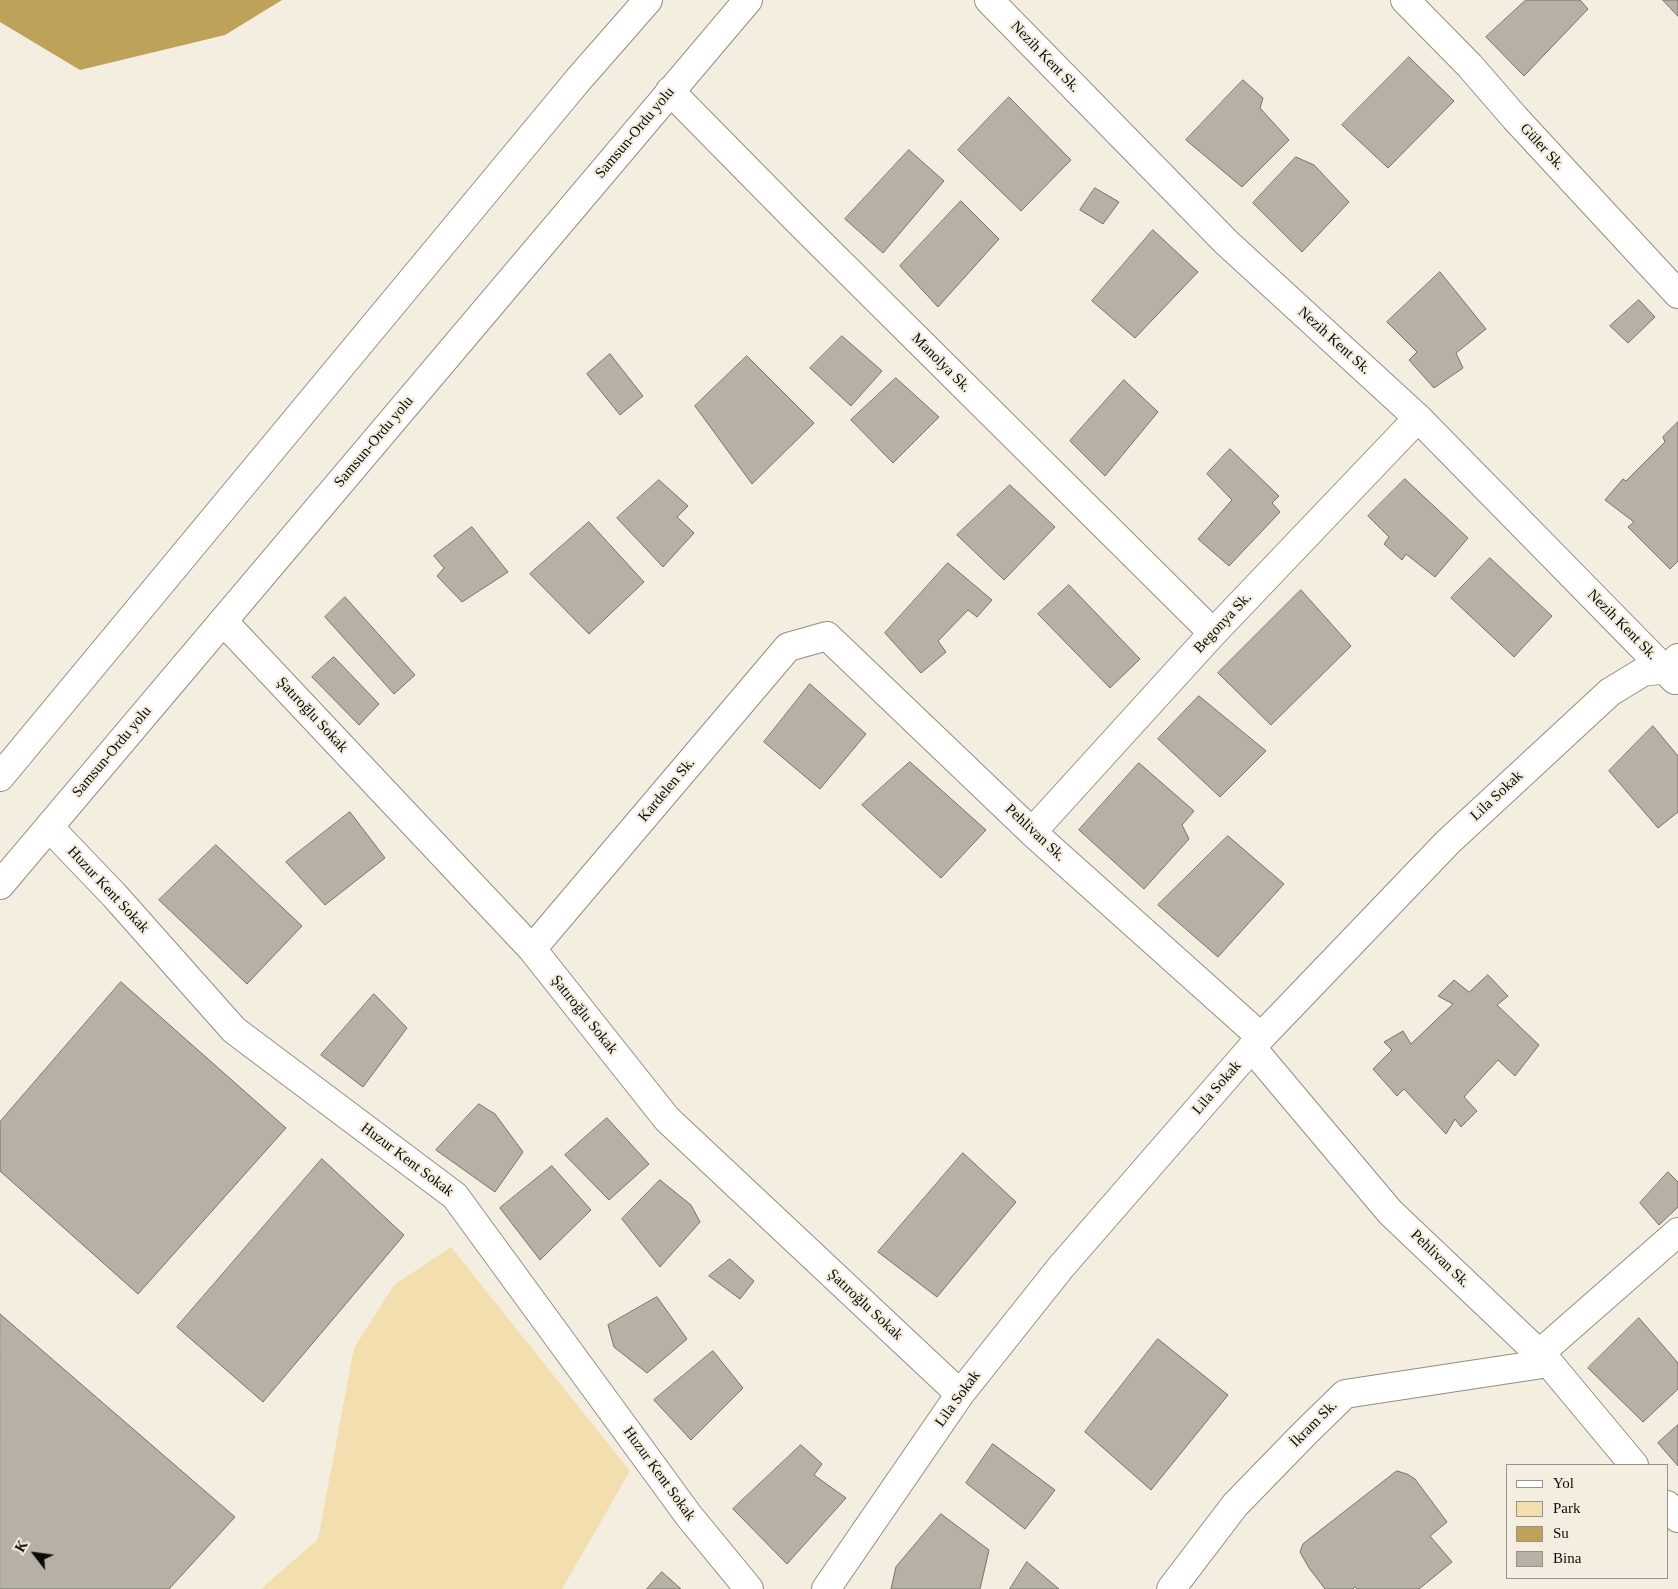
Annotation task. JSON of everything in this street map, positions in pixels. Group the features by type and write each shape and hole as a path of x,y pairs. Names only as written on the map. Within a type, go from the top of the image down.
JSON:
{"main road":[{"path":"0,777 571,87 648,0"},
{"name":"Samsun-Ordu yolu","path":"0,885 748,0"},
{"name":"Nezih Kent Sk.","path":"989,0 1226,242 1418,418 1674,670"},
{"name":"Güler Sk.","path":"1405,0 1470,66 1515,118 1678,294"},
{"name":"Manolya Sk.","path":"670,91 800,223 1213,633"},
{"name":"Begonya Sk.","path":"1032,832 1213,633 1418,418"},
{"name":"Şatıroğlu Sokak","path":"223,621 532,949 667,1119 960,1394"},
{"name":"Pehlivan Sk.","path":"809,641 827,636 1256,1042 1390,1212 1544,1359 1633,1464"},
{"name":"Kardelen Sk.","path":"532,949 788,647 809,641"},
{"name":"Lila Sokak","path":"826,1589 960,1394 1061,1266 1256,1042 1448,842 1610,692 1643,672 1674,670"},
{"name":"Huzur Kent Sokak","path":"49,827 115,896 234,1030 455,1196 689,1516 749,1589"},
{"path":"1544,1359 1678,1232"},
{"name":"İkram Sk.","path":"1171,1589 1235,1505 1305,1432 1345,1394 1544,1359"},
{"path":"1668,1506 1678,1518"}],"green space":[{"path":"451,1247 630,1471 562,1589 261,1589 318,1539 354,1348 394,1285"}],"water":[{"path":"0,0 282,0 225,35 80,70 0,22"}],"building":[{"path":"1526,0 1580,0 1588,9 1524,76 1486,37"},
{"path":"1663,0 1678,0 1678,16"},
{"path":"1409,57 1454,101 1388,168 1342,125"},
{"path":"1243,80 1263,98 1260,108 1289,140 1242,187 1186,140"},
{"path":"1009,97 1071,160 1021,211 958,150"},
{"path":"909,150 944,181 883,253 845,219"},
{"path":"1296,157 1314,165 1349,202 1302,252 1253,203"},
{"path":"1095,188 1119,202 1103,224 1080,210"},
{"path":"961,201 999,239 938,307 900,266"},
{"path":"1153,230 1198,272 1135,338 1092,301"},
{"path":"1440,272 1486,329 1456,353 1463,368 1434,388 1409,360 1417,352 1387,322"},
{"path":"1639,300 1655,317 1628,343 1610,326"},
{"path":"842,336 882,371 851,406 810,368"},
{"path":"610,354 643,396 620,415 587,374"},
{"path":"747,356 814,423 752,484 695,406"},
{"path":"896,378 939,417 893,463 851,420"},
{"path":"1124,380 1158,412 1105,476 1070,441"},
{"path":"1678,422 1678,561 1670,569 1628,527 1634,522 1605,500 1623,479 1626,481 1665,442 1663,437"},
{"path":"1230,449 1279,496 1272,503 1280,512 1229,566 1198,539 1232,500 1207,474"},
{"path":"1405,479 1468,538 1435,577 1406,554 1402,560 1384,544 1389,537 1368,516"},
{"path":"659,480 688,506 677,517 694,533 663,567 617,518"},
{"path":"1010,485 1055,527 1004,580 957,535"},
{"path":"589,522 644,582 589,634 530,574"},
{"path":"472,527 508,572 462,602 437,576 444,568 434,556"},
{"path":"1490,558 1552,616 1514,657 1451,598"},
{"path":"948,563 992,600 977,617 968,610 938,641 946,652 921,673 885,633"},
{"path":"1069,585 1140,659 1110,688 1038,614"},
{"path":"1301,590 1351,646 1271,725 1218,673"},
{"path":"345,597 415,675 394,694 325,617"},
{"path":"334,657 379,704 359,725 312,677"},
{"path":"810,684 866,734 820,789 764,742"},
{"path":"1199,696 1266,751 1220,797 1158,739"},
{"path":"1653,726 1678,756 1678,812 1658,828 1609,771"},
{"path":"910,762 986,830 941,878 862,805"},
{"path":"1139,763 1194,811 1182,825 1189,839 1144,889 1079,830"},
{"path":"350,812 385,858 325,905 286,862"},
{"path":"1228,836 1284,884 1218,957 1158,905"},
{"path":"216,845 302,926 247,984 159,900"},
{"path":"1488,975 1508,996 1497,1005 1539,1045 1515,1076 1498,1060 1464,1097 1477,1111 1461,1127 1455,1119 1446,1134 1404,1089 1397,1096 1373,1069 1392,1050 1384,1042 1403,1031 1411,1044 1453,1004 1438,996 1454,980 1469,992"},
{"path":"121,982 286,1128 138,1294 0,1171 0,1122"},
{"path":"374,994 407,1028 363,1087 321,1055"},
{"path":"479,1104 495,1114 523,1152 495,1192 436,1150"},
{"path":"607,1118 649,1164 609,1200 565,1155"},
{"path":"963,1153 1016,1202 937,1297 878,1252"},
{"path":"322,1159 404,1235 263,1402 177,1327"},
{"path":"552,1166 591,1210 540,1260 500,1208"},
{"path":"1668,1172 1678,1182 1678,1207 1659,1225 1640,1203"},
{"path":"660,1180 691,1205 700,1222 660,1267 622,1219"},
{"path":"730,1259 754,1281 740,1299 709,1276"},
{"path":"657,1297 687,1339 647,1373 614,1347 608,1325"},
{"path":"0,1314 235,1517 169,1589 0,1589"},
{"path":"1639,1318 1678,1363 1678,1389 1643,1422 1588,1368"},
{"path":"1158,1339 1228,1395 1151,1490 1085,1432"},
{"path":"713,1351 743,1388 691,1440 654,1400"},
{"path":"1678,1425 1678,1466 1658,1443"},
{"path":"993,1444 1055,1490 1025,1529 966,1483"},
{"path":"801,1445 822,1464 814,1475 846,1498 787,1564 733,1509"},
{"path":"1397,1471 1415,1479 1447,1522 1430,1536 1452,1562 1419,1589 1357,1589 1355,1587 1353,1589 1325,1589 1309,1568 1300,1552 1303,1544"},
{"path":"941,1514 989,1550 980,1589 891,1589 896,1567"},
{"path":"1027,1562 1059,1589 1010,1589"},
{"path":"662,1572 681,1589 647,1589"}]}
